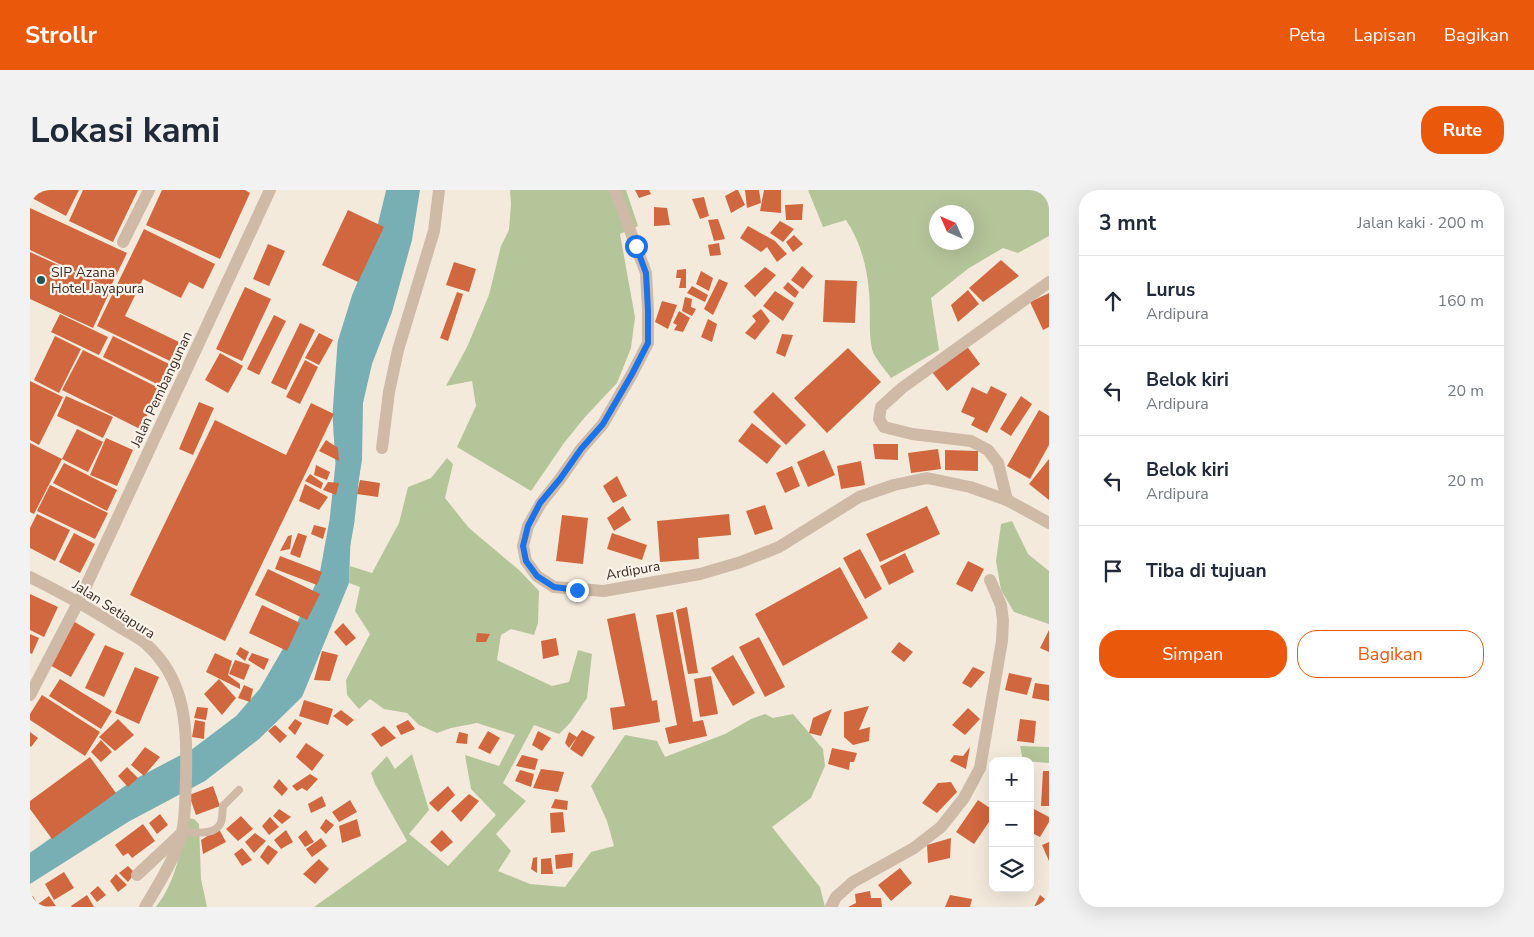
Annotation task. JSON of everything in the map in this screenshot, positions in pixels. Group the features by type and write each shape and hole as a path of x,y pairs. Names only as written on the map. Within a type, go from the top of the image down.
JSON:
{"street":[{"path":"123,242 149,190"},
{"name":"Jalan Pembangunan","path":"30,695 79,601 270,190"},
{"path":"382,448 389,392 398,350 434,231 439,190"},
{"name":"Ardipura","path":"615,190 646,273 648,343 603,424 581,449 540,503 528,526 523,546 526,561 537,576 554,587 604,591 700,574 780,547 859,497 894,485 927,478 970,487 1007,500 1049,523"},
{"path":"1007,500 998,464 988,450 970,441 912,434 884,427 879,419 881,406 902,388 1049,282"},
{"name":"Jalan Setiapura","path":"30,577 79,601 144,643 164,664 177,687 185,718 185,808 182,833 167,869 146,907"},
{"path":"831,907 836,897 853,882 914,848 941,827 964,798 980,768 1002,641 1003,620 1001,605 990,580"},
{"path":"137,875 182,833"}],"lane":[{"path":"182,833 210,831 218,828 221,823 223,806 239,790"}],"green space":[{"path":"510,190 626,190 638,226 620,234 635,317 631,348 617,383 564,443 531,491 457,447 476,406 472,381 446,386 467,347 489,295 501,246 509,230"},
{"path":"808,190 1049,190 1049,236 1018,253 1003,248 969,268 931,298 939,350 891,378 877,360 872,349 870,299 865,263 855,236 846,220 823,227"},
{"path":"447,458 453,464 445,498 469,528 519,570 539,591 538,623 534,635 511,629 501,635 497,660 552,686 569,682 578,650 592,654 587,698 570,723 559,734 534,725 503,783 526,801 496,834 511,851 498,871 530,884 565,887 591,852 614,846 607,821 591,786 625,735 657,741 665,757 725,734 751,719 765,714 773,718 793,714 823,749 825,766 811,798 772,827 820,887 825,907 314,907 407,841 375,784 371,773 387,756 395,769 412,754 429,810 409,834 448,866 496,815 471,789 465,755 499,766 515,735 477,723 437,733 419,725 407,713 384,709 370,699 359,709 347,695 346,680 370,634 355,611 360,587 349,583 350,566 372,573 399,523 408,487 431,478"},
{"path":"1012,521 1028,554 1049,571 1049,624 1014,612 1001,590 996,561 1001,524"},
{"path":"1020,746 1049,747 1049,763 1034,762 1034,757 1022,757"},
{"path":"185,818 194,819 199,824 201,879 207,907 156,907 169,886 177,864"}],"water":[{"path":"403,190 420,190 412,240 392,312 372,364 363,403 362,460 351,525 349,583 302,697 259,739 205,781 128,822 30,884 30,867 119,808 177,778 253,722 301,665 325,614 337,571 343,540 352,457 350,403 352,369 391,247"}],"building":[{"path":"30,190 79,190 66,216 30,197"},
{"path":"83,190 138,190 113,242 69,221"},
{"path":"162,190 245,190 250,193 220,259 146,225"},
{"path":"635,190 649,190 651,194 639,198"},
{"path":"738,190 745,205 731,213 725,196"},
{"path":"745,190 759,190 761,203 747,208"},
{"path":"764,190 781,190 781,213 760,211"},
{"path":"704,197 709,216 700,219 692,199"},
{"path":"803,204 802,220 786,220 785,205"},
{"path":"654,207 667,208 670,225 654,226"},
{"path":"30,208 127,253 110,288 30,250"},
{"path":"348,210 384,227 358,282 322,265"},
{"path":"718,219 725,239 714,241 708,220"},
{"path":"780,221 794,229 783,242 770,233"},
{"path":"748,226 775,241 787,254 777,262 767,247 761,252 740,238"},
{"path":"144,229 215,264 203,289 189,282 181,298 143,279 125,316 179,342 170,361 97,326"},
{"path":"794,235 803,244 793,252 786,242"},
{"path":"719,243 721,255 710,256 708,245"},
{"path":"268,244 285,251 269,286 253,279"},
{"path":"30,252 111,289 93,328 30,299"},
{"path":"1001,260 1019,276 983,302 969,288"},
{"path":"454,262 476,269 469,292 446,285"},
{"path":"802,266 813,276 803,289 791,280"},
{"path":"765,267 776,275 755,297 744,286"},
{"path":"686,269 686,288 679,288 681,278 676,278 677,270"},
{"path":"701,271 713,278 709,291 696,284"},
{"path":"719,279 728,283 713,315 704,309"},
{"path":"825,280 857,281 855,323 823,322"},
{"path":"788,282 799,292 795,298 783,288"},
{"path":"692,286 708,295 705,302 687,293"},
{"path":"245,287 271,299 242,361 216,349"},
{"path":"968,290 979,304 958,322 951,305"},
{"path":"775,291 794,303 783,321 763,306"},
{"path":"457,292 463,294 448,341 440,338"},
{"path":"1049,293 1049,327 1043,330 1030,302"},
{"path":"685,297 692,299 691,307 696,309 692,316 682,311"},
{"path":"662,301 677,305 668,329 655,322"},
{"path":"761,309 770,321 755,340 745,333 756,321 752,316"},
{"path":"679,311 690,318 683,332 674,330 677,325 673,323"},
{"path":"60,314 108,337 99,355 51,332"},
{"path":"274,315 286,321 259,375 247,369"},
{"path":"708,319 717,324 712,342 701,337"},
{"path":"300,323 315,330 286,390 271,383"},
{"path":"319,333 333,340 319,365 305,358"},
{"path":"782,334 793,335 785,357 776,353"},
{"path":"55,336 81,349 59,393 34,380"},
{"path":"113,336 169,364 159,385 103,357"},
{"path":"966,345 980,364 947,391 932,372"},
{"path":"848,348 881,382 827,433 794,398"},
{"path":"83,350 161,389 140,429 62,390"},
{"path":"220,353 243,366 228,393 205,380"},
{"path":"305,360 318,367 300,404 286,397"},
{"path":"30,381 63,397 39,445 30,440"},
{"path":"991,386 1007,394 987,433 971,425 975,418 961,412 972,387 987,394"},
{"path":"773,392 806,425 786,445 753,412"},
{"path":"66,396 113,417 103,438 57,416"},
{"path":"1021,396 1032,404 1011,436 1000,429"},
{"path":"199,402 214,408 193,455 179,449"},
{"path":"311,403 334,414 225,641 130,595 215,420 286,455"},
{"path":"1039,410 1049,416 1049,445 1030,479 1007,466"},
{"path":"752,423 781,446 767,464 738,441"},
{"path":"77,429 103,442 88,472 62,459"},
{"path":"106,438 133,450 117,486 90,475"},
{"path":"326,440 338,448 339,461 319,451"},
{"path":"30,443 62,459 34,514 30,512"},
{"path":"873,444 898,444 898,460 875,459"},
{"path":"938,449 941,469 911,473 908,453"},
{"path":"824,450 835,475 808,487 797,462"},
{"path":"945,450 978,451 978,471 945,470"},
{"path":"1049,459 1049,500 1029,484"},
{"path":"861,461 865,485 841,489 837,466"},
{"path":"64,463 117,490 107,511 53,483"},
{"path":"316,465 330,472 327,480 314,475"},
{"path":"792,466 800,486 785,493 776,473"},
{"path":"310,474 323,483 321,489 305,481"},
{"path":"617,476 627,496 613,503 603,486"},
{"path":"360,480 380,483 378,497 357,494"},
{"path":"328,482 339,483 336,495 323,490"},
{"path":"305,484 328,497 319,510 299,501"},
{"path":"50,485 108,513 95,539 37,511"},
{"path":"765,505 773,529 755,535 746,511"},
{"path":"623,506 631,520 614,531 607,518"},
{"path":"927,506 940,534 880,562 866,534"},
{"path":"37,514 70,530 55,561 30,548 30,528"},
{"path":"729,514 731,535 698,538 699,559 660,562 657,521"},
{"path":"562,515 588,518 583,564 556,561"},
{"path":"314,525 326,528 323,539 311,534"},
{"path":"74,533 95,544 80,573 59,562"},
{"path":"298,533 307,536 300,558 290,554"},
{"path":"612,533 647,545 642,560 607,549"},
{"path":"292,535 290,549 280,551 288,536"},
{"path":"860,549 882,589 865,599 843,558"},
{"path":"905,553 914,572 889,585 880,566"},
{"path":"280,556 322,572 317,585 275,569"},
{"path":"968,561 984,569 972,592 956,584"},
{"path":"840,567 868,618 783,666 755,614"},
{"path":"268,569 320,594 307,620 255,595"},
{"path":"30,594 58,607 44,637 30,630"},
{"path":"262,605 300,623 287,651 249,633"},
{"path":"687,607 698,673 688,674 676,610"},
{"path":"673,612 693,722 703,720 707,736 669,744 665,728 677,725 656,615"},
{"path":"635,613 652,701 657,700 660,722 613,730 610,708 625,706 607,619"},
{"path":"73,621 95,634 71,677 48,664"},
{"path":"343,623 356,638 346,646 334,632"},
{"path":"1049,630 1049,652 1040,648"},
{"path":"477,633 490,634 486,642 476,642"},
{"path":"30,634 39,638 32,654 30,653"},
{"path":"759,637 785,687 765,697 739,647"},
{"path":"556,638 559,655 543,659 541,641"},
{"path":"899,642 913,652 904,662 891,652"},
{"path":"105,645 124,653 104,697 85,688"},
{"path":"240,647 249,652 245,661 236,654"},
{"path":"322,651 338,655 330,681 314,680"},
{"path":"215,653 232,661 228,675 240,684 240,689 206,672"},
{"path":"252,653 269,659 264,670 248,660"},
{"path":"733,655 755,693 733,706 711,668"},
{"path":"235,660 250,665 244,680 229,674"},
{"path":"135,667 159,677 139,724 115,713"},
{"path":"973,667 985,672 971,688 962,683"},
{"path":"1009,673 1032,678 1027,695 1005,690"},
{"path":"711,676 718,714 700,717 694,679"},
{"path":"60,679 112,711 101,729 49,696"},
{"path":"219,679 236,698 222,715 204,694"},
{"path":"1035,683 1049,685 1049,701 1032,698"},
{"path":"244,685 253,689 250,702 238,698"},
{"path":"42,695 100,732 85,756 30,720 30,714"},
{"path":"304,700 333,709 328,725 299,716"},
{"path":"869,706 859,730 870,727 869,741 853,745 844,737 844,712"},
{"path":"197,707 208,708 206,720 194,718"},
{"path":"968,708 980,719 965,735 952,725"},
{"path":"832,709 821,736 809,733 813,718"},
{"path":"341,710 354,720 347,726 333,716"},
{"path":"118,719 134,735 115,751 99,737"},
{"path":"295,719 302,723 295,735 288,728"},
{"path":"1020,719 1036,721 1034,743 1017,741"},
{"path":"195,720 205,722 204,739 192,737"},
{"path":"408,720 415,729 401,735 396,726"},
{"path":"275,725 287,736 280,743 268,731"},
{"path":"384,726 396,738 381,747 371,734"},
{"path":"582,730 595,737 582,757 570,749"},
{"path":"488,731 500,738 490,754 478,748"},
{"path":"538,731 551,738 542,751 532,745"},
{"path":"30,732 38,738 31,747 30,746"},
{"path":"459,732 468,734 467,744 456,743"},
{"path":"569,732 577,737 569,748 565,743"},
{"path":"101,740 112,752 101,762 91,752"},
{"path":"306,743 324,755 312,771 296,757"},
{"path":"145,747 160,757 144,776 131,765"},
{"path":"970,747 966,769 950,761 954,755 963,756"},
{"path":"832,748 857,753 854,762 850,762 849,770 828,764"},
{"path":"522,755 538,759 535,770 516,766"},
{"path":"90,757 116,793 52,839 30,809 30,801"},
{"path":"127,767 138,778 128,787 118,776"},
{"path":"541,769 564,772 558,792 533,788"},
{"path":"520,770 534,774 531,787 515,781"},
{"path":"1043,771 1049,771 1049,806 1041,806"},
{"path":"310,774 318,779 307,791 302,788 297,791 292,786"},
{"path":"279,779 288,789 282,796 273,787"},
{"path":"951,782 957,792 937,813 922,803 938,783"},
{"path":"213,786 220,806 196,815 189,795"},
{"path":"448,786 455,795 438,812 429,803"},
{"path":"469,794 479,801 461,822 451,811"},
{"path":"322,796 326,806 311,813 308,804"},
{"path":"555,799 568,801 567,810 551,808"},
{"path":"350,800 357,812 339,822 332,812"},
{"path":"978,800 989,807 989,822 974,844 956,832"},
{"path":"279,809 291,817 282,824 273,816"},
{"path":"1034,809 1049,817 1049,822 1040,837 1034,834"},
{"path":"563,812 565,832 551,833 550,813"},
{"path":"160,814 168,825 157,834 149,823"},
{"path":"241,816 253,829 238,841 226,829"},
{"path":"270,817 279,827 269,835 262,826"},
{"path":"326,819 334,825 326,834 320,828"},
{"path":"357,819 361,836 342,843 339,826"},
{"path":"143,824 155,841 132,858 128,853 123,856 115,845"},
{"path":"219,829 226,842 203,854 201,840"},
{"path":"286,830 293,842 281,849 274,840"},
{"path":"306,830 314,842 305,847 298,837"},
{"path":"442,830 453,842 441,852 430,842"},
{"path":"255,833 266,841 254,853 245,842"},
{"path":"321,838 327,846 312,857 306,849"},
{"path":"951,838 950,858 928,863 927,845"},
{"path":"1049,842 1049,861 1042,845"},
{"path":"268,845 278,852 268,865 260,857"},
{"path":"242,848 252,860 242,866 234,854"},
{"path":"573,853 572,867 556,869 555,855"},
{"path":"537,857 537,873 531,869 533,858"},
{"path":"551,858 553,874 541,874 541,859"},
{"path":"319,859 329,869 315,884 303,874"},
{"path":"128,866 135,873 128,882 119,873"},
{"path":"900,868 912,883 891,901 878,885"},
{"path":"64,872 74,888 54,900 45,884"},
{"path":"116,874 127,885 118,892 110,881"},
{"path":"98,886 106,895 97,902 90,893"},
{"path":"870,891 871,898 881,898 882,907 848,907 856,903 855,894"},
{"path":"87,895 94,907 71,906"},
{"path":"950,895 972,899 970,907 945,907"},
{"path":"1040,895 1049,902 1049,907 1034,907"},
{"path":"33,896 39,907 30,907 30,897"},
{"path":"49,896 56,906 40,907 38,904"}],"waterway":[{"path":"30,868 141,790 200,759 245,725 270,696 303,639 331,581 342,521 348,464 345,415 350,344 364,299 384,252 399,190"}],"place":[{"name":"SIP Azana Hotel Jayapura","path":"41,280"}],"route":[{"path":"577,590 554,587 537,576 526,561 523,546 528,526 540,503 581,449 603,424 648,343 646,273 636,246"}]}
